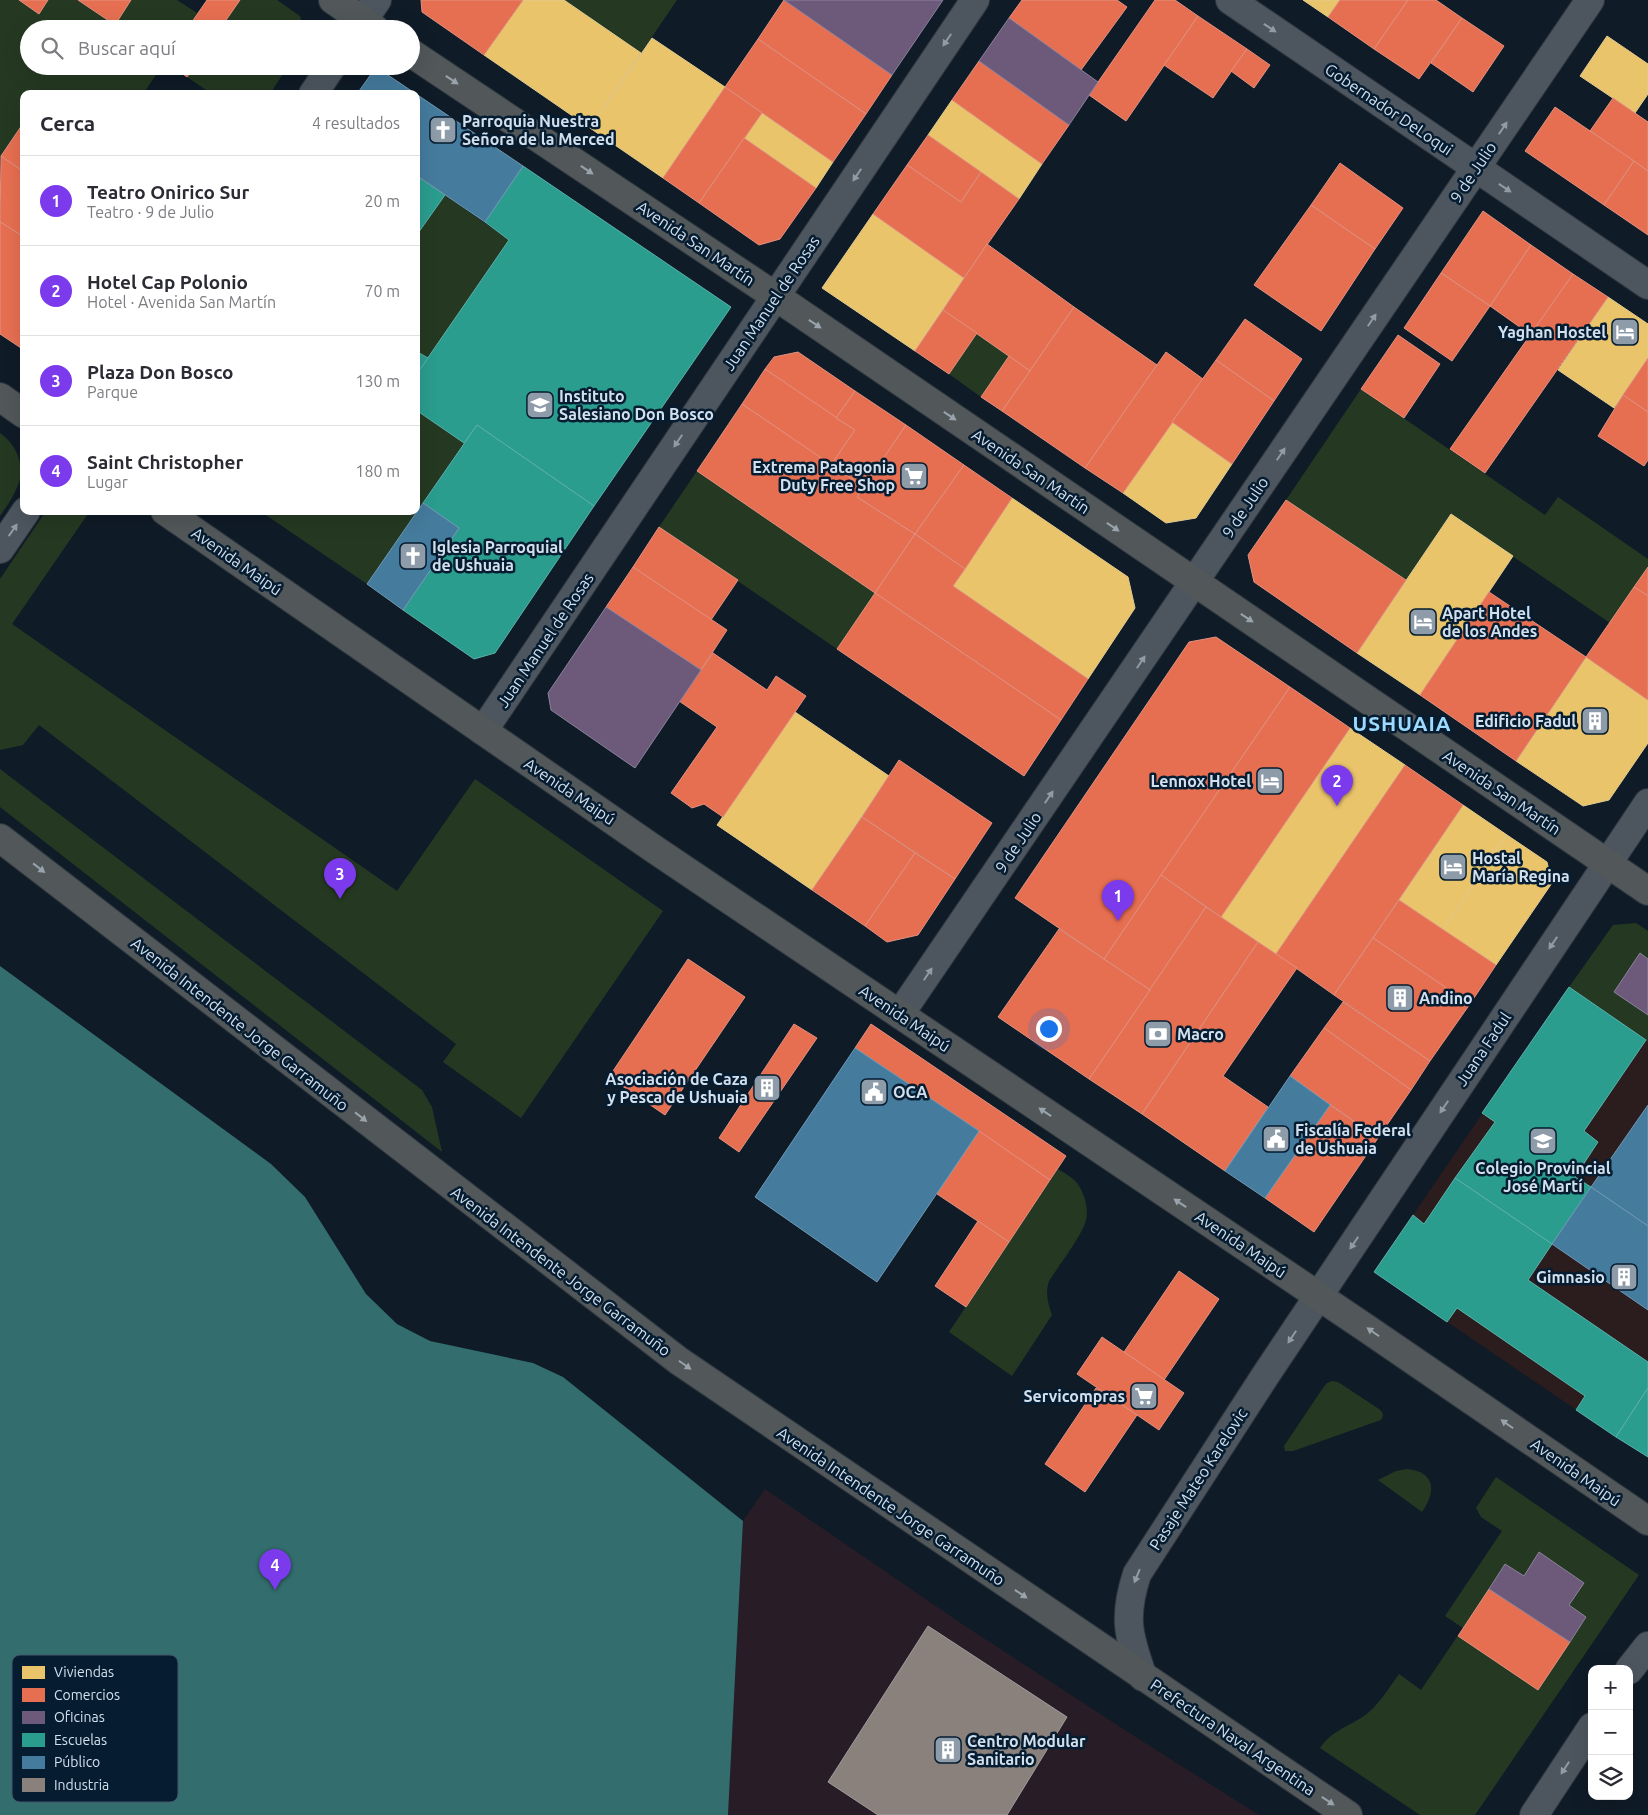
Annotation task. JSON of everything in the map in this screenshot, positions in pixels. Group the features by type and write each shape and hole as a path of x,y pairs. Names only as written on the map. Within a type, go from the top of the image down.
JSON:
{"main road":[{"path":"333,0 368,20"},
{"name":"Avenida San Martín","path":"420,59 775,296 1648,891"},
{"path":"0,397 20,411"},
{"name":"Avenida Maipú","path":"171,515 483,731 1648,1521"},
{"name":"Avenida Intendente Jorge Garramuño","path":"0,838 679,1361 1143,1676"},
{"name":"Prefectura Naval Argentina","path":"1143,1676 1348,1815"}],"street":[{"name":"Juan Manuel de Rosas","path":"483,731 975,0"},
{"name":"Gobernador DeLoqui","path":"1230,0 1648,285"},
{"name":"9 de Julio","path":"900,1014 1590,0"},
{"path":"316,90 326,75"},
{"path":"0,549 23,515"},
{"name":"Juana Fadul","path":"1318,1296 1648,803"},
{"name":"Pasaje Mateo Karelovic","path":"1143,1676 1131,1645 1128,1622 1130,1597 1137,1574 1152,1548 1318,1296"},
{"path":"1633,1665 1648,1646"},
{"path":"1534,1815 1588,1733"}],"shaded area":[{"path":"0,0 19,0 39,14 48,0 78,0 108,20 20,20 20,75 156,75 146,90 20,90 20,128 0,158"},
{"path":"131,0 177,0 197,13 193,20 117,20"},
{"path":"240,0 277,0 300,16 301,20 226,20"},
{"path":"564,0 677,0 641,53"},
{"path":"188,75 282,75 273,90 206,90 187,77"},
{"path":"445,195 509,240 428,358 420,353 420,230"},
{"path":"977,333 1009,356 981,397 949,374"},
{"path":"1361,389 1545,515 1558,497 1648,559 1648,567 1610,623 1451,514 1406,580 1286,500"},
{"path":"420,413 464,443 420,507"},
{"path":"0,433 15,449 20,463 20,478 10,501 0,516"},
{"path":"697,471 875,593 837,649 659,527"},
{"path":"43,515 87,515 12,624 397,891 475,779 663,911 521,1118 443,1062 456,1044 39,725 23,745 0,750 0,579"},
{"path":"266,515 414,515 367,584"},
{"path":"0,769 422,1090 432,1107 442,1152 0,807"},
{"path":"1636,923 1648,931 1648,1042 1569,987 1613,925"},
{"path":"0,966 271,1164 305,1197 366,1294 397,1324 430,1341 533,1363 563,1377 743,1521 728,1815 0,1815"},
{"path":"1569,987 1648,1042 1648,1388 1616,1437 1374,1272"},
{"path":"1058,1169 1073,1179 1080,1187 1084,1196 1087,1216 1075,1242 1049,1281 1047,1294 1052,1315 1012,1376 949,1332"},
{"path":"1332,1381 1338,1382 1379,1409 1383,1416 1381,1420 1293,1451 1285,1451 1284,1446 1323,1388"},
{"path":"1407,1469 1424,1474 1431,1484 1430,1497 1422,1512 1378,1480 1396,1471"},
{"path":"1496,1477 1639,1575 1475,1815 1420,1815 1320,1748 1329,1737 1369,1712 1383,1697 1399,1674 1421,1690 1463,1628 1445,1616 1502,1531 1481,1517 1476,1508"},
{"path":"765,1489 962,1624 1259,1815 728,1815 743,1521"}],"building: Viviendas":[{"path":"523,0 564,0 641,53 590,128 484,55"},
{"path":"1303,0 1340,0 1328,17"},
{"path":"1607,36 1648,64 1648,94 1635,113 1580,76"},
{"path":"652,38 725,87 663,178 590,128"},
{"path":"952,100 1042,164 1019,199 928,135"},
{"path":"762,113 833,162 816,188 744,138"},
{"path":"873,214 964,278 915,351 822,288"},
{"path":"1608,297 1648,324 1648,358 1614,408 1558,370"},
{"path":"1172,422 1232,464 1196,518 1166,523 1123,493"},
{"path":"1012,498 1128,577 1135,608 1088,679 953,586"},
{"name":"Apart Hotel de los Andes","path":"1451,514 1513,556 1420,695 1357,653"},
{"name":"Edificio Fadul","path":"1586,657 1648,700 1648,743 1609,800 1583,806 1516,761"},
{"path":"795,712 889,776 812,890 717,825"},
{"name":"Lennox Hotel","path":"1271,715 1331,756 1270,847 1209,805"},
{"path":"1350,728 1405,765 1276,954 1221,917"},
{"name":"Hostal María Regina","path":"1463,805 1507,835 1443,930 1399,900"},
{"path":"1507,835 1547,862 1552,883 1496,965 1443,930"}],"building: Comercios":[{"path":"19,0 48,0 39,14"},
{"path":"78,0 131,0 118,20 108,20"},
{"path":"207,0 240,0 226,20 193,20"},
{"path":"421,0 523,0 484,55 422,12"},
{"path":"784,0 892,75 866,114 758,39"},
{"path":"1022,0 1117,0 1127,7 1081,70 1009,18"},
{"path":"1155,0 1175,0 1198,16 1126,121 1089,95"},
{"path":"1340,0 1408,0 1374,49 1328,17"},
{"path":"1408,0 1436,0 1462,18 1419,79 1374,49"},
{"path":"1198,16 1247,49 1213,98 1164,65"},
{"path":"1462,18 1504,46 1473,92 1431,63"},
{"path":"758,39 866,114 833,162 725,87"},
{"path":"1247,49 1270,65 1254,88 1231,71"},
{"path":"979,61 1069,125 1042,164 952,100"},
{"path":"725,87 762,113 699,203 663,178"},
{"path":"1613,98 1648,122 1648,171 1590,131"},
{"path":"1555,107 1634,161 1604,205 1525,151"},
{"path":"20,128 20,169 1,156"},
{"path":"928,135 981,172 961,202 907,165"},
{"path":"744,138 816,188 780,239 759,245 699,203"},
{"path":"1,156 20,169 20,234 0,222"},
{"path":"1634,161 1648,171 1648,235 1604,205"},
{"path":"1340,163 1403,208 1375,249 1311,205"},
{"path":"907,165 961,202 981,172 1019,199 964,278 873,214"},
{"path":"1311,205 1375,249 1321,331 1254,285"},
{"path":"1483,211 1531,245 1490,306 1441,273"},
{"path":"0,222 20,234 20,347 0,334"},
{"path":"987,244 1074,307 1030,371 943,310"},
{"path":"1531,245 1573,274 1531,335 1490,306"},
{"path":"1441,273 1490,306 1452,361 1404,328"},
{"path":"1573,274 1608,297 1485,473 1450,449"},
{"path":"1074,307 1157,365 1085,468 1002,411"},
{"path":"943,310 977,333 949,374 915,351"},
{"path":"1245,319 1302,359 1274,401 1216,360"},
{"path":"1398,335 1440,364 1404,418 1361,389"},
{"path":"798,352 855,391 836,418 765,369 774,357"},
{"path":"1166,352 1203,379 1123,493 1085,468"},
{"path":"1009,356 1030,371 1002,411 981,397"},
{"path":"1648,358 1648,412 1623,395"},
{"path":"1216,360 1274,401 1232,464 1172,422"},
{"path":"765,369 855,430 831,465 742,404"},
{"path":"855,391 906,425 864,487 831,465 855,430 836,418"},
{"path":"1623,395 1648,412 1648,460 1644,466 1598,436"},
{"path":"742,404 864,487 857,497 915,534 875,593 697,471"},
{"name":"Extrema Patagonia Duty Free Shop","path":"906,425 964,465 915,534 857,497"},
{"path":"964,465 1012,498 965,569 915,534"},
{"path":"1286,500 1406,580 1357,653 1254,582 1248,555"},
{"path":"659,527 738,580 711,620 633,567"},
{"path":"915,534 965,569 953,586 1088,679 1061,720 875,593"},
{"path":"633,567 727,630 701,670 606,607"},
{"path":"1648,567 1648,596 1634,587"},
{"path":"1634,587 1648,596 1648,700 1586,657"},
{"path":"1489,592 1586,657 1516,761 1420,695"},
{"path":"875,593 1061,720 1024,776 837,649"},
{"path":"1216,637 1290,687 1104,959 1015,898 1189,642"},
{"path":"713,653 767,690 776,676 806,696 723,817 704,804 692,808 671,793 717,727 679,701"},
{"path":"1290,687 1350,728 1221,917 1161,875"},
{"path":"899,760 992,823 955,879 862,817"},
{"path":"1405,765 1463,805 1334,995 1276,954"},
{"path":"862,817 915,853 865,926 812,890"},
{"path":"915,853 955,879 918,935 887,942 865,926"},
{"path":"1161,875 1206,907 1150,990 1104,959"},
{"path":"1399,900 1496,965 1470,1004 1373,938"},
{"name":"Macro","path":"1206,907 1258,942 1142,1114 1089,1079"},
{"path":"1059,929 1150,990 1089,1079 998,1017"},
{"name":"Andino","path":"1373,938 1470,1004 1430,1061 1334,995"},
{"path":"1258,942 1297,968 1223,1076 1268,1107 1225,1171 1142,1114"},
{"path":"688,959 745,997 665,1115 609,1077"},
{"path":"1343,1002 1430,1061 1411,1090 1324,1028"},
{"name":"Asociación de Caza y Pesca de Ushuaia","path":"794,1024 817,1038 739,1152 719,1138"},
{"path":"871,1024 1066,1156 1050,1180 855,1048"},
{"path":"1324,1028 1411,1090 1378,1138 1290,1076"},
{"path":"1330,1105 1378,1138 1314,1232 1265,1198"},
{"path":"979,1131 1050,1180 1009,1242 937,1194"},
{"path":"978,1221 1009,1242 966,1307 935,1286"},
{"path":"1179,1271 1219,1299 1164,1380 1124,1352"},
{"path":"1102,1337 1184,1393 1159,1430 1077,1374"},
{"path":"1096,1388 1137,1415 1085,1492 1045,1464"},
{"path":"1489,1589 1570,1642 1538,1690 1458,1636"}],"building: Oficinas":[{"path":"784,0 943,0 892,75"},
{"path":"1009,18 1098,82 1069,125 979,61"},
{"path":"606,607 701,670 635,768 551,710 548,693"},
{"path":"1640,953 1648,959 1648,1015 1614,992"},
{"path":"1539,1552 1584,1583 1569,1605 1586,1617 1570,1642 1489,1589 1505,1564 1524,1576"}],"building: Escuelas":[{"path":"523,166 731,307 594,506 477,425 464,443 420,413 420,369 509,240 485,222"},
{"path":"420,178 445,195 420,230"},
{"path":"420,353 428,358 420,369"},
{"path":"477,425 594,506 495,653 474,659 403,610 459,528 423,503"},
{"name":"Colegio Provincial José Martí","path":"1569,987 1646,1040 1584,1131 1598,1142 1575,1177 1591,1187 1552,1244 1455,1178 1495,1122 1482,1113"},
{"path":"1455,1178 1552,1244 1528,1280 1648,1362 1648,1388 1616,1437 1576,1410 1585,1396 1457,1308 1447,1322 1374,1272 1413,1215 1424,1224"},
{"path":"1648,1388 1648,1457 1616,1437"}],"building: Público":[{"name":"Parroquia Nuestra Señora de la Merced","path":"370,75 388,75 410,90 360,90"},
{"name":"Parroquia Nuestra Señora de la Merced","path":"420,97 523,166 485,222 420,178"},
{"name":"Iglesia Parroquial de Ushuaia","path":"423,503 459,528 403,610 367,584 415,515 420,515 420,507"},
{"path":"855,1048 979,1131 877,1282 755,1197"},
{"name":"Fiscalía Federal de Ushuaia","path":"1290,1076 1330,1105 1265,1198 1225,1171"},
{"path":"1648,1105 1648,1226 1591,1187"},
{"name":"Gimnasio","path":"1591,1187 1648,1226 1648,1310 1552,1244"}],"building: Industria":[{"name":"Centro Modular Sanitario","path":"928,1626 1067,1717 1007,1815 878,1815 828,1782"}],"place":[{"name":"Parroquia Nuestra Señora de la Merced","path":"443,130"},
{"name":"Yaghan Hostel","path":"1625,332"},
{"name":"Instituto Salesiano Don Bosco","path":"540,405"},
{"name":"Extrema Patagonia Duty Free Shop","path":"914,476"},
{"name":"Iglesia Parroquial de Ushuaia","path":"413,556"},
{"name":"Apart Hotel de los Andes","path":"1423,622"},
{"name":"Edificio Fadul","path":"1595,721"},
{"name":"Lennox Hotel","path":"1270,781"},
{"name":"Hotel Cap Polonio","path":"1337,806"},
{"name":"Hostal María Regina","path":"1453,867"},
{"name":"Plaza Don Bosco","path":"340,899"},
{"name":"Teatro Onirico Sur","path":"1118,921"},
{"name":"Andino","path":"1400,998"},
{"name":"Macro","path":"1158,1034"},
{"name":"Asociación de Caza y Pesca de Ushuaia","path":"767,1088"},
{"name":"OCA","path":"874,1092"},
{"name":"Fiscalía Federal de Ushuaia","path":"1276,1139"},
{"name":"Colegio Provincial José Martí","path":"1543,1141"},
{"name":"Gimnasio","path":"1624,1277"},
{"name":"Servicompras","path":"1144,1396"},
{"name":"Saint Christopher","path":"275,1590"},
{"name":"Centro Modular Sanitario","path":"948,1750"}],"district":[{"name":"USHUAIA","path":"1402,724"}]}
